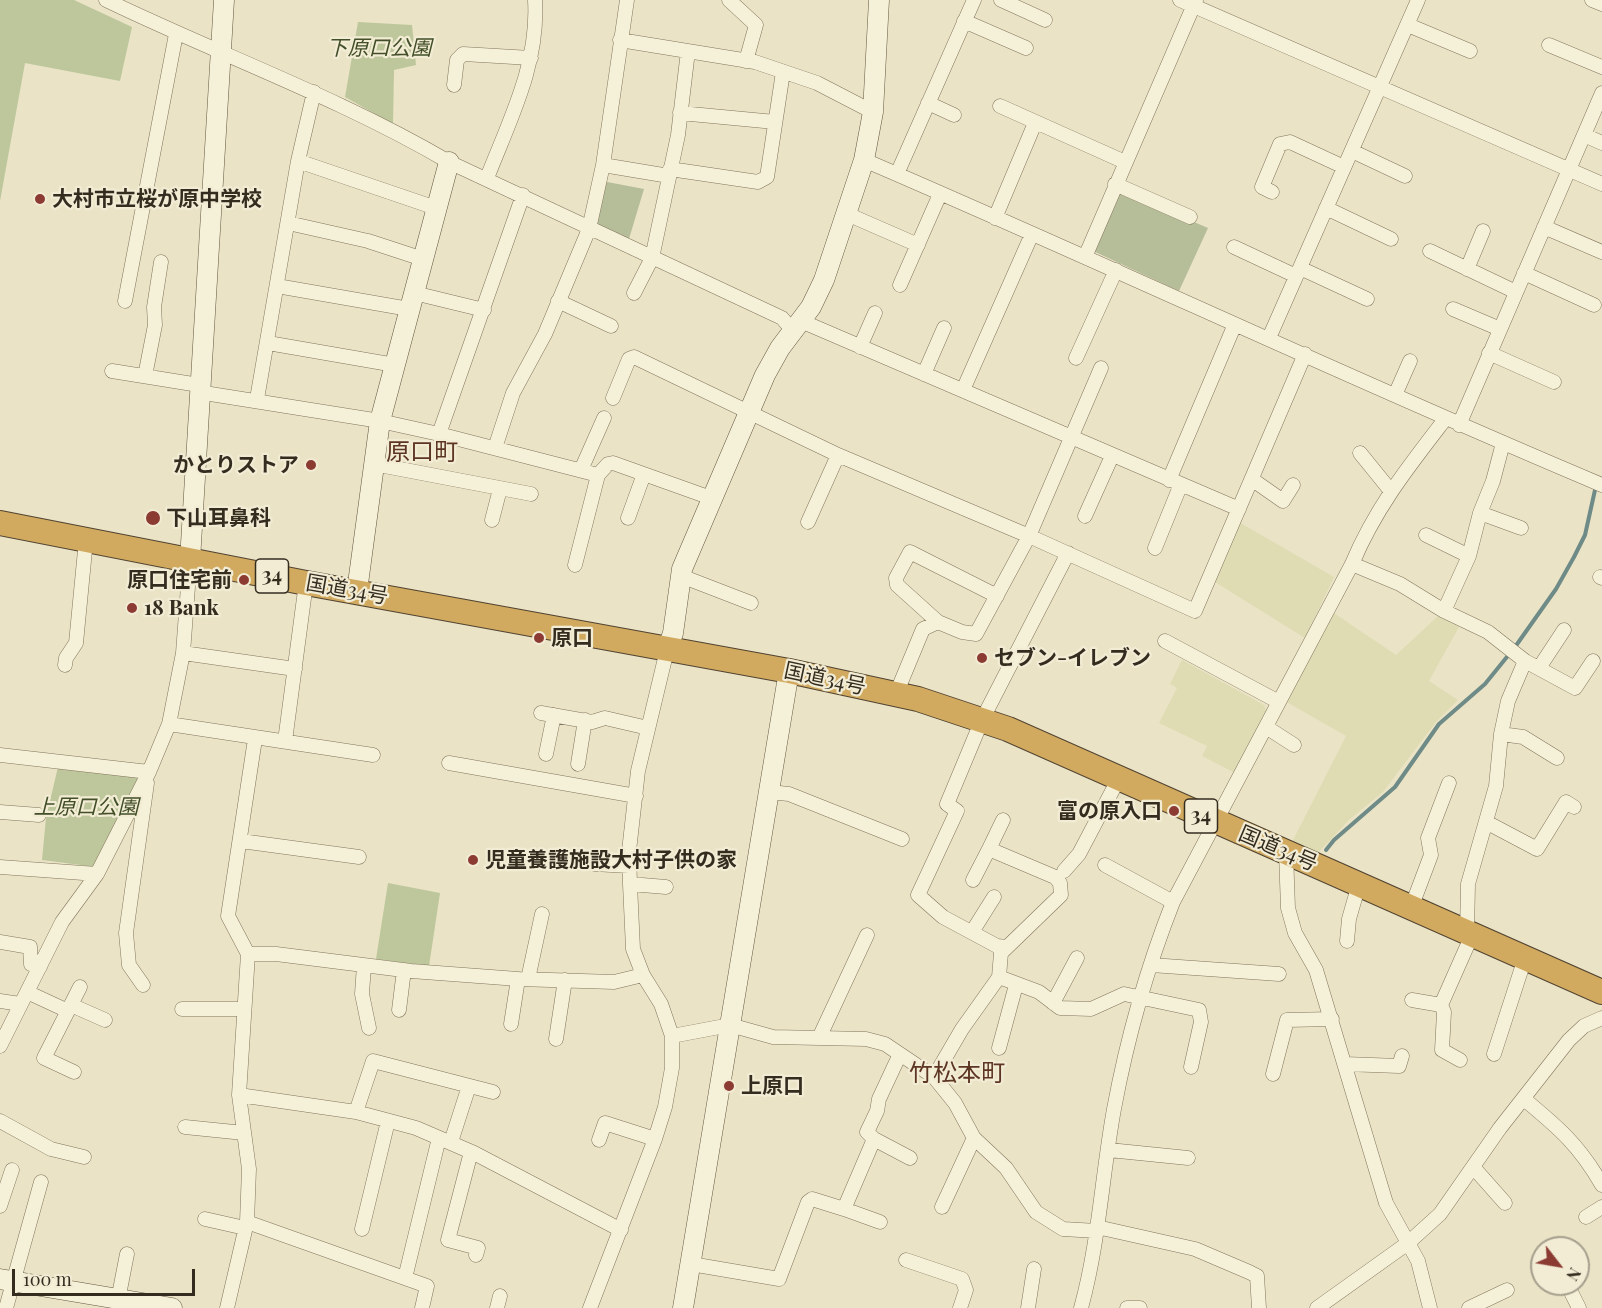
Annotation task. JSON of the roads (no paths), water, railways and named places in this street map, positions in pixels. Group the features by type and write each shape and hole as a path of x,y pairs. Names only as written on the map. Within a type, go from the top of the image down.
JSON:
{"highway":[{"name":"国道34号","path":"0,523 896,694 982,720 1602,992"}],"street":[{"path":"106,0 176,34 314,92 418,143 449,162 797,326 860,347 963,390 1070,439 1239,509"},
{"path":"137,15 140,0"},
{"path":"0,1046 62,922 97,874 149,772 169,724 183,653 224,0"},
{"path":"487,178 517,108 531,58 537,25 536,0"},
{"path":"495,448 513,393 545,334 589,229 603,165 627,0"},
{"path":"729,0 756,25 746,61"},
{"path":"590,1308 655,1139 665,1107 672,1068 672,1036 661,1004 643,975 633,949 630,866 636,796 648,728 673,633 681,576 748,412 765,375 824,280 847,214 864,160 873,112 879,0"},
{"path":"897,174 974,0"},
{"path":"1000,0 1045,20"},
{"path":"1180,0 1195,3 1381,88 1602,184"},
{"path":"1269,338 1418,0"},
{"path":"1592,0 1602,4"},
{"path":"1085,257 1195,3"},
{"path":"964,21 1026,48"},
{"path":"1408,25 1470,51"},
{"path":"125,301 176,34"},
{"path":"620,40 746,61 817,83 873,112"},
{"path":"1549,45 1602,67"},
{"path":"634,293 652,258 680,113 688,51"},
{"path":"454,86 457,60 463,54 531,58"},
{"path":"603,165 758,182 767,177 783,72"},
{"path":"257,399 298,161 314,92"},
{"path":"1459,425 1602,93"},
{"path":"928,103 954,115"},
{"path":"1000,106 1125,162"},
{"path":"680,113 776,123"},
{"path":"995,218 1035,123"},
{"path":"1584,135 1602,143"},
{"path":"1263,187 1280,144 1290,142 1344,167"},
{"path":"1352,151 1405,176"},
{"path":"864,160 1305,354 1459,425 1602,485"},
{"path":"298,161 436,208"},
{"path":"357,591 381,421 449,162"},
{"path":"1115,184 1190,217"},
{"path":"900,285 940,194"},
{"path":"439,434 523,195"},
{"path":"1326,208 1391,239"},
{"path":"847,214 918,245"},
{"path":"288,223 368,241 423,259"},
{"path":"1544,227 1602,252"},
{"path":"1467,269 1483,231"},
{"path":"963,390 1032,234"},
{"path":"1234,247 1366,299"},
{"path":"1430,251 1516,292"},
{"path":"145,376 155,325 154,307 161,262"},
{"path":"1076,358 1116,270"},
{"path":"1524,273 1594,305"},
{"path":"277,286 484,310"},
{"path":"558,301 611,326"},
{"path":"1453,309 1500,329"},
{"path":"860,347 875,313"},
{"path":"1155,548 1175,482 1235,324"},
{"path":"924,374 944,328"},
{"path":"268,343 395,365"},
{"path":"1490,353 1554,382"},
{"path":"613,398 629,359 634,357 838,455 1068,553 1194,611 1305,354"},
{"path":"1395,395 1410,362"},
{"path":"997,596 910,552 896,578 897,585 938,622 962,633 976,634 997,596 1029,536 1101,368"},
{"path":"112,371 381,421 598,475"},
{"path":"581,470 604,418"},
{"path":"1081,1308 1097,1229 1114,1109 1141,998 1173,902 1390,490 1446,418"},
{"path":"1444,611 1469,556 1480,513 1503,443"},
{"path":"1360,453 1390,490"},
{"path":"808,522 838,455"},
{"path":"1085,516 1112,456"},
{"path":"575,565 598,475 608,464 613,463 711,498"},
{"path":"374,464 531,494"},
{"path":"628,519 644,474"},
{"path":"1252,480 1283,501 1293,485"},
{"path":"492,520 500,489"},
{"path":"1480,513 1521,528"},
{"path":"1426,535 1469,556"},
{"path":"65,665 66,658 76,643 86,540"},
{"path":"1007,947 997,945 944,917 918,895 957,811 947,804 982,720 1068,553"},
{"path":"1352,564 1400,584 1444,611 1488,632 1539,669 1575,688 1593,661"},
{"path":"681,576 752,603"},
{"path":"285,741 306,583"},
{"path":"896,694 923,629 938,622"},
{"path":"1539,669 1564,630"},
{"path":"1166,641 1279,702"},
{"path":"183,653 295,669"},
{"path":"1460,1060 1442,1050 1444,1012 1441,1005 1469,934 1468,884 1496,786 1501,734 1516,654"},
{"path":"683,1308 789,672"},
{"path":"546,754 547,714 585,720 604,718 648,728"},
{"path":"578,764 585,720"},
{"path":"169,724 255,739 285,741 373,755"},
{"path":"1266,727 1294,745"},
{"path":"1501,734 1523,737 1557,758"},
{"path":"227,1308 246,1225 249,1169 239,1095 248,954 228,916 255,739"},
{"path":"0,755 149,772"},
{"path":"449,763 636,796"},
{"path":"143,985 129,964 126,933 149,772"},
{"path":"1064,871 1079,854 1118,780"},
{"path":"1411,908 1431,855 1428,838 1449,783"},
{"path":"769,792 789,794 902,839"},
{"path":"1486,822 1537,849 1552,836 1565,802"},
{"path":"0,812 39,815"},
{"path":"973,880 1004,819"},
{"path":"240,842 359,857"},
{"path":"934,1077 962,1029 999,977 999,962 1007,947 1061,895 1060,882 1055,877 989,849"},
{"path":"1286,853 1288,908 1295,933 1316,970 1386,1203 1419,1261 1430,1308"},
{"path":"594,864 630,866"},
{"path":"1105,865 1173,902"},
{"path":"0,867 97,874"},
{"path":"630,884 666,887"},
{"path":"1347,942 1349,919 1359,884"},
{"path":"972,932 994,897"},
{"path":"511,1024 542,914"},
{"path":"819,1038 867,935"},
{"path":"0,942 30,946 32,964 40,967"},
{"path":"248,954 276,954 404,970 523,979 614,982 643,975"},
{"path":"1053,1003 1077,958"},
{"path":"1494,1054 1525,958"},
{"path":"364,965 362,994 369,1028"},
{"path":"1151,965 1279,974"},
{"path":"399,1010 404,970"},
{"path":"999,977 1039,992 1060,1008 1091,1009 1125,994 1199,1010 1201,1022 1191,1067"},
{"path":"556,1039 565,980"},
{"path":"999,1048 1016,985"},
{"path":"74,1072 42,1063 80,987"},
{"path":"0,1000 24,998 69,1008 105,1020"},
{"path":"1412,1000 1441,1005"},
{"path":"182,1009 244,1009"},
{"path":"1317,1308 1337,1302 1440,1214 1500,1128 1569,1040 1584,1026 1602,1018"},
{"path":"1273,1074 1287,1020 1332,1019"},
{"path":"672,1036 730,1025 772,1037 866,1040 885,1044 934,1077 955,1103 974,1138 1006,1168 1036,1212 1063,1229 1097,1229 1196,1249 1257,1276 1258,1308"},
{"path":"900,1054 879,1099 877,1111 867,1132 874,1139 910,1158"},
{"path":"356,1112 373,1061 493,1092"},
{"path":"1345,1064 1399,1066"},
{"path":"405,1278 445,1140 469,1086"},
{"path":"239,1095 356,1112 445,1140 621,1230"},
{"path":"1524,1099 1571,1139 1587,1158 1602,1185"},
{"path":"0,1121 51,1149 84,1157"},
{"path":"362,1229 388,1121"},
{"path":"599,1140 605,1123 655,1139"},
{"path":"185,1127 244,1133"},
{"path":"942,1207 974,1138"},
{"path":"844,1209 874,1139"},
{"path":"1109,1150 1188,1158"},
{"path":"471,1152 448,1240 479,1248"},
{"path":"1474,1168 1505,1203"},
{"path":"0,1206 12,1170"},
{"path":"6,1308 6,1280 41,1182"},
{"path":"691,1264 779,1279 808,1202 813,1199 880,1222"},
{"path":"1586,1217 1602,1207"},
{"path":"205,1219 246,1225 427,1287 422,1308"},
{"path":"117,1303 127,1254"},
{"path":"906,1260 962,1279 966,1290 960,1308"},
{"path":"1028,1308 1034,1269"},
{"path":"6,1280 117,1303 172,1308"},
{"path":"1469,1308 1507,1290"},
{"path":"1127,1308 1137,1308"}],"waterway":[{"path":"1326,850 1334,840 1395,787 1439,724 1485,684 1515,647 1556,589 1574,557 1585,535 1595,490"}],"place":[{"name":"大村市立桜が原中学校","path":"40,199"},
{"name":"かとりストア","path":"311,465"},
{"name":"下山耳鼻科","path":"153,518"},
{"name":"原口住宅前","path":"244,580"},
{"name":"18 Bank","path":"132,608"},
{"name":"原口","path":"539,638"},
{"name":"セブン-イレブン","path":"982,658"},
{"name":"富の原入口","path":"1174,811"},
{"name":"児童養護施設大村子供の家","path":"473,860"},
{"name":"上原口","path":"729,1086"}],"district":[{"name":"原口町","path":"422,453"},
{"name":"竹松本町","path":"957,1074"}],"park label":[{"name":"下原口公園","path":"379,48"},
{"name":"上原口公園","path":"86,807"}]}
